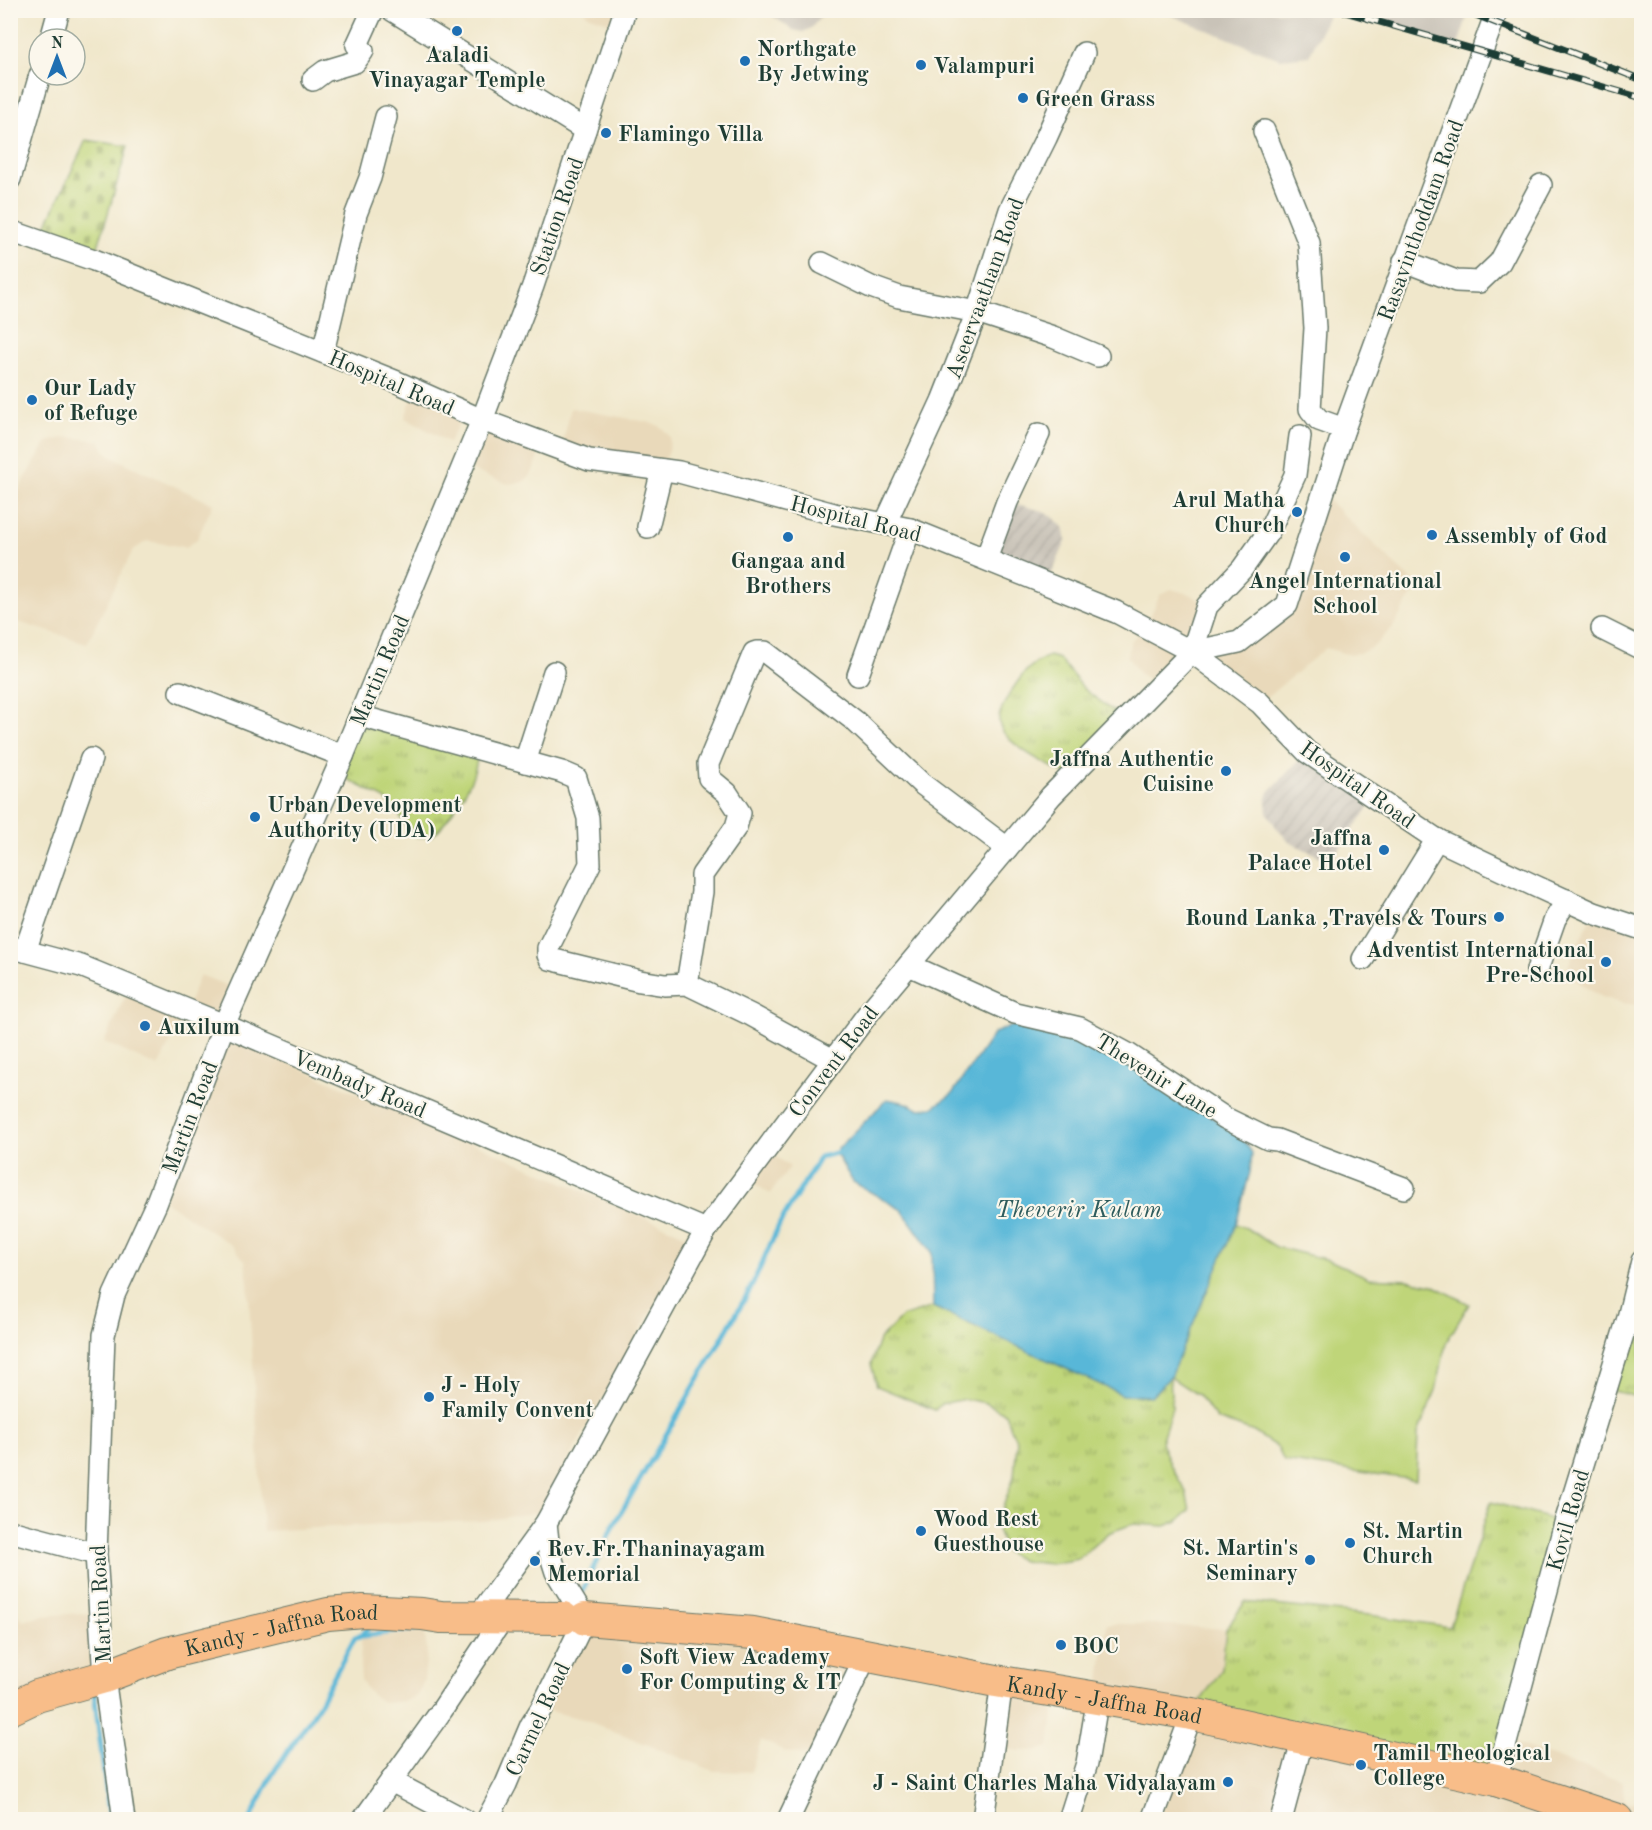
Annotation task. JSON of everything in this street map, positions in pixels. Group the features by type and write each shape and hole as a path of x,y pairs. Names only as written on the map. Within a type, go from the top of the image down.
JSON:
{"highway":[{"name":"Kandy - Jaffna Road","path":"10,1709 37,1696 104,1677 167,1653 328,1614 363,1611 490,1618 574,1618 753,1633 1002,1682 1192,1714 1496,1780 1617,1820"}],"street":[{"path":"54,27 59,10"},
{"path":"313,80 325,71 355,62 363,51 357,45 373,10"},
{"path":"392,10 585,130"},
{"name":"Station Road","path":"483,420 533,286 625,10"},
{"name":"Rasavinthoddam Road","path":"1192,652 1239,642 1287,605 1344,429 1497,10"},
{"name":"Aseervaatham Road","path":"885,524 942,401 977,312 1010,210 1046,138 1084,53"},
{"path":"10,179 37,87"},
{"path":"323,352 356,214 370,178 386,117"},
{"path":"1264,131 1309,243 1315,328 1310,409 1319,420 1344,429"},
{"path":"1404,261 1456,281 1479,282 1500,262 1541,185"},
{"name":"Hospital Road","path":"11,232 94,260 397,382 483,420 589,460 678,472 834,514 910,529 1116,612 1192,652 1260,703 1307,752 1437,839 1594,913 1641,929"},
{"path":"822,263 871,287 899,297 977,312 1053,337 1098,356"},
{"name":"Martin Road","path":"124,1820 104,1677 96,1554 104,1335 114,1295 156,1204 224,1025 344,756 483,420"},
{"path":"986,559 1007,502 1039,434"},
{"path":"1192,652 1207,606 1242,569 1269,531 1295,475 1300,436"},
{"path":"648,527 662,470"},
{"path":"858,675 910,529"},
{"path":"1602,629 1641,649"},
{"path":"687,984 702,892 702,874 736,827 740,813 727,793 709,778 708,764 757,651 765,652 855,721 922,784 1007,848"},
{"name":"Convent Road","path":"363,1820 442,1710 490,1618 546,1523 706,1230 870,1011 1007,848 1051,796 1192,652"},
{"path":"525,762 554,672"},
{"path":"180,692 344,756"},
{"path":"360,716 562,772 576,778 588,818 590,864 548,948 550,960 665,985 687,984 751,1015 833,1060"},
{"path":"18,949 91,759"},
{"path":"1363,960 1437,839"},
{"path":"1537,970 1555,919 1567,900"},
{"name":"Vembady Road","path":"18,949 81,966 706,1230"},
{"name":"Thevenir Lane","path":"909,965 1015,1013 1080,1028 1128,1054 1234,1122 1268,1139 1277,1140 1404,1188"},
{"name":"Kovil Road","path":"1496,1780 1565,1523 1634,1320 1641,1261"},
{"path":"546,1523 549,1550 574,1618"},
{"path":"10,1531 96,1554"},
{"name":"Carmel Road","path":"487,1820 541,1708 574,1618"},
{"path":"788,1820 866,1656"},
{"path":"983,1820 1002,1682"},
{"path":"1069,1820 1087,1763 1098,1697"},
{"path":"1152,1820 1192,1714"},
{"path":"1281,1820 1303,1738"},
{"path":"391,1780 465,1820"}],"shaded area":[{"path":"583,11 625,11 620,26 590,16"},
{"path":"765,11 826,11 811,28 803,32 793,30"},
{"path":"1160,11 1330,11 1309,56 1280,59"},
{"path":"1356,11 1469,11 1457,48"},
{"path":"415,390 464,413 449,442 405,418"},
{"path":"571,408 647,422 663,429 670,437 669,449 662,470 561,450"},
{"path":"482,420 541,442 536,465 530,476 523,482 508,484 463,467"},
{"path":"69,437 100,441 106,452 114,458 213,504 197,539 186,547 147,541 133,550 87,643 11,620 11,503 47,442"},
{"path":"1322,494 1417,586 1393,627 1372,648 1360,653 1346,654 1326,648 1260,703 1192,652 1158,687 1138,672 1127,656 1131,641 1145,627 1160,595 1171,589 1190,594 1207,606 1192,651 1239,642 1287,605"},
{"path":"1009,502 1039,510 1053,517 1063,527 1066,541 1047,584 986,559"},
{"path":"1307,752 1376,798 1330,861 1289,842 1267,812 1266,801 1269,792"},
{"name":"Adventist International Pre-School","path":"1594,913 1641,929 1641,1002 1638,1005 1602,997 1572,977 1568,967"},
{"name":"Auxilum","path":"200,975 239,990 224,1025 186,1010 158,1067 104,1042 130,987 186,1009"},
{"name":"J - Holy Family Convent","path":"230,1038 685,1235 685,1250 539,1512 484,1521 263,1531 245,1261 233,1246 163,1200"},
{"path":"766,1149 790,1167 770,1194 745,1177"},
{"path":"363,1611 422,1614 427,1650 424,1680 417,1696 404,1701 384,1703 366,1688 361,1679 360,1665"},
{"path":"10,1612 18,1614 23,1621 42,1616 82,1613 100,1615 104,1677 11,1709"},
{"path":"585,1619 866,1656 818,1757 787,1752 761,1740 751,1772 714,1771 583,1719 541,1709"},
{"path":"1107,1624 1154,1624 1226,1629 1222,1669 1192,1714 1098,1697"},
{"path":"1002,1682 1058,1690 1049,1747 1021,1751 993,1744"},
{"name":"J - Saint Charles Maha Vidyalayam","path":"1208,1730 1292,1744 1272,1819 1160,1820 1188,1745"},
{"path":"1303,1738 1509,1741 1623,1781 1624,1798 1628,1802 1634,1802 1641,1797 1641,1819 1281,1820"}],"green space":[{"path":"86,140 128,146 94,260 39,241"},
{"path":"1049,656 1059,659 1084,689 1125,720 1070,776 1016,745 1007,737 999,720 1004,704 1020,678 1032,666"},
{"path":"360,716 478,750 475,769 468,786 448,818 434,834 417,837 385,799 336,773"},
{"path":"1236,1224 1276,1247 1329,1260 1369,1278 1407,1280 1433,1285 1469,1304 1446,1343 1436,1390 1418,1433 1416,1480 1284,1461 1277,1447 1254,1432 1217,1419 1198,1395 1170,1377"},
{"path":"933,1307 1123,1395 1151,1396 1170,1377 1172,1408 1161,1442 1186,1492 1190,1510 1178,1521 1165,1526 1133,1524 1108,1533 1078,1559 1051,1564 1022,1561 1006,1552 996,1527 1014,1476 1017,1443 1005,1413 986,1403 965,1399 941,1404 935,1410 877,1386 871,1364 879,1340 902,1317"},
{"path":"1638,1322 1641,1323 1641,1398 1606,1389"},
{"path":"1491,1502 1565,1523 1496,1780 1192,1714 1222,1669 1226,1629 1245,1602 1369,1615 1450,1627"}],"water":[{"name":"Theverir Kulam","path":"1025,1021 1097,1041 1241,1136 1252,1153 1250,1172 1236,1224 1170,1377 1151,1396 1123,1395 933,1307 932,1252 902,1210 853,1182 835,1152 887,1099 907,1103 918,1109 932,1108 952,1094 994,1033"}],"waterway":[{"path":"579,1598 612,1528 750,1290 780,1223 820,1157 840,1152"},
{"path":"358,1636 368,1629 370,1621"},
{"path":"250,1820 273,1773 316,1710 355,1637 414,1629"},
{"path":"94,1692 110,1820"}],"railway":[{"path":"1338,10 1642,98"},
{"path":"1463,10 1642,80"}],"place":[{"name":"Aaladi Vinayagar Temple","path":"457,31"},
{"name":"Northgate By Jetwing","path":"745,61"},
{"name":"Valampuri","path":"921,65"},
{"name":"Green Grass","path":"1023,98"},
{"name":"Flamingo Villa","path":"606,133"},
{"name":"Our Lady of Refuge","path":"32,400"},
{"name":"Arul Matha Church","path":"1297,512"},
{"name":"Assembly of God","path":"1432,535"},
{"name":"Gangaa and Brothers","path":"788,537"},
{"name":"Angel International School","path":"1345,557"},
{"name":"Jaffna Authentic Cuisine","path":"1226,771"},
{"name":"Urban Development Authority (UDA)","path":"255,817"},
{"name":"Jaffna Palace Hotel","path":"1384,850"},
{"name":"Round Lanka ,Travels & Tours","path":"1499,917"},
{"name":"Adventist International Pre-School","path":"1606,962"},
{"name":"Auxilum","path":"145,1026"},
{"name":"J - Holy Family Convent","path":"429,1397"},
{"name":"Wood Rest Guesthouse","path":"921,1531"},
{"name":"St. Martin Church","path":"1350,1543"},
{"name":"St. Martin's Seminary","path":"1310,1560"},
{"name":"Rev.Fr.Thaninayagam Memorial","path":"535,1561"},
{"name":"BOC","path":"1061,1645"},
{"name":"Soft View Academy For Computing & IT","path":"627,1669"},
{"name":"Tamil Theological College","path":"1361,1765"},
{"name":"J - Saint Charles Maha Vidyalayam","path":"1228,1782"}]}
